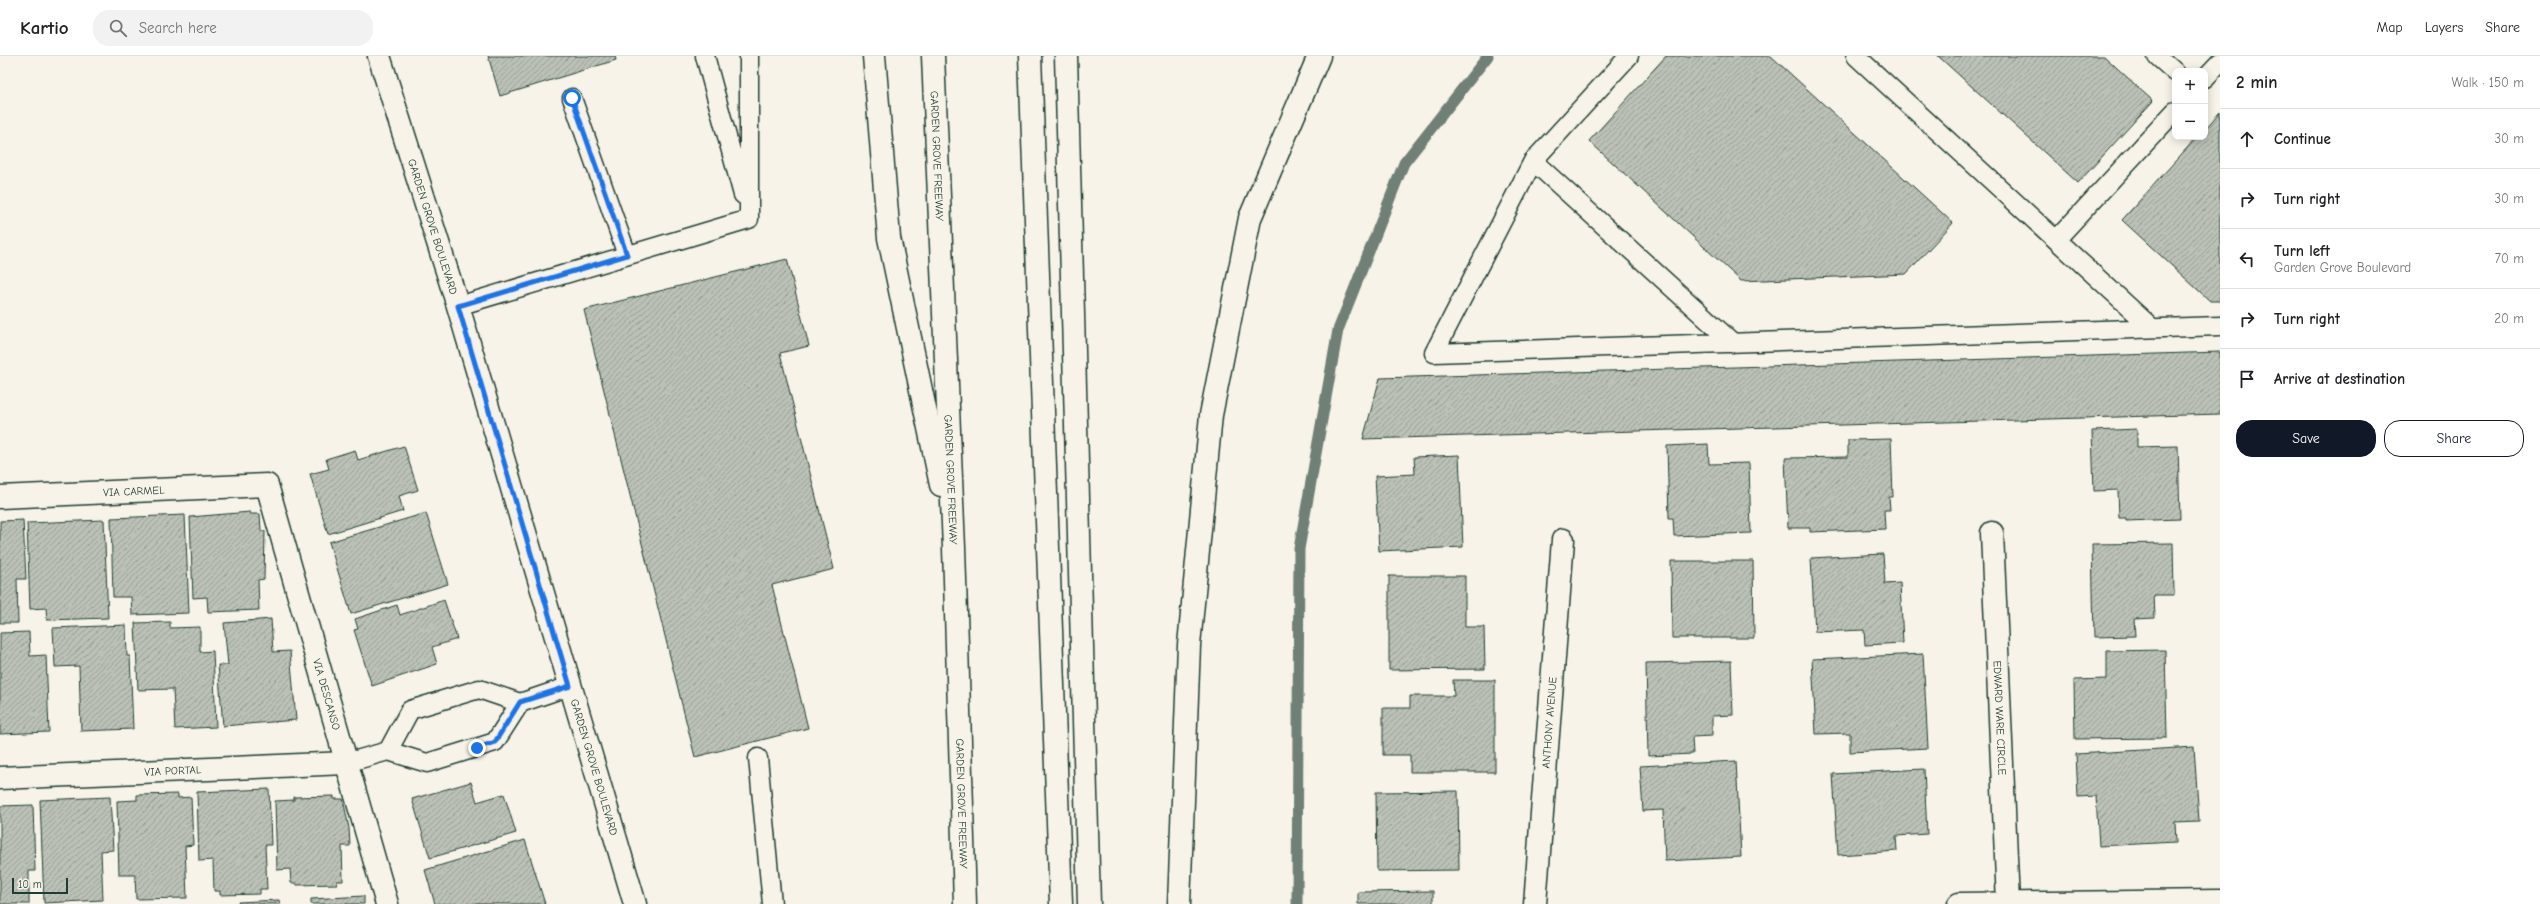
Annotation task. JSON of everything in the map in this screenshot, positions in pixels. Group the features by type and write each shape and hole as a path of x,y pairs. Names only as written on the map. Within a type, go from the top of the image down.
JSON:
{"main road":[{"name":"GARDEN GROVE BOULEVARD","path":"379,56 458,306 635,904"},
{"path":"874,56 889,238 954,548"},
{"name":"GARDEN GROVE FREEWAY","path":"933,56 954,548 965,904"},
{"path":"1030,56 1061,904"},
{"path":"1066,56 1089,904"},
{"path":"1179,904 1189,645 1210,415 1250,218 1319,56"},
{"name":"VIA CARMEL","path":"0,497 268,485"},
{"name":"VIA DESCANSO","path":"268,485 387,904"},
{"name":"EDWARD WARE CIRCLE","path":"1992,533 2008,903"},
{"name":"ANTHONY AVENUE","path":"1534,904 1563,540"},
{"name":"VIA PORTAL","path":"0,778 346,763"},
{"path":"1959,904 2220,900"}],"lane":[{"path":"705,56 749,219"},
{"path":"749,56 749,219"},
{"path":"1629,56 1533,161 1434,353 2220,326"},
{"path":"1856,56 2152,328"},
{"path":"2157,56 2172,69"},
{"path":"2208,75 2220,62"},
{"path":"572,98 627,255"},
{"path":"2056,240 2172,113"},
{"path":"1533,161 1733,343"},
{"path":"458,306 749,219"},
{"path":"388,751 410,710 479,689 520,702 570,686"},
{"path":"346,763 388,751 427,763 495,742 520,702"},
{"path":"758,758 772,904"}],"building":[{"path":"488,56 615,56 616,60 500,96"},
{"path":"1666,56 1771,56 1953,223 1906,274 1741,281 1589,141"},
{"path":"1938,56 2104,56 2153,101 2078,183"},
{"path":"2220,112 2220,301 2210,301 2122,220 2194,140 2208,140 2208,126"},
{"path":"787,259 809,346 780,353 834,569 772,585 808,728 695,757 584,310"},
{"path":"2220,352 2220,414 1363,439 1380,378"},
{"path":"2137,429 2137,447 2178,446 2180,519 2126,521 2126,518 2119,518 2118,490 2094,491 2092,431"},
{"path":"1891,439 1893,497 1889,497 1890,510 1884,510 1885,529 1810,532 1810,528 1788,528 1785,458 1848,457 1848,440"},
{"path":"1708,444 1709,464 1749,463 1751,533 1674,536 1673,518 1669,518 1667,446"},
{"path":"404,446 418,490 399,496 403,511 328,534 310,474 329,469 326,459 355,450 358,460"},
{"path":"1459,455 1463,547 1379,551 1375,476 1415,474 1414,457"},
{"path":"250,512 250,514 260,514 261,531 265,531 264,579 258,580 259,610 208,612 207,597 193,598 190,517"},
{"path":"426,513 448,584 351,614 329,542"},
{"path":"185,515 189,613 132,615 131,597 113,597 111,518"},
{"path":"23,520 26,579 17,579 18,623 0,623 0,521"},
{"path":"104,520 108,618 47,620 46,608 30,609 27,523"},
{"path":"2173,543 2174,595 2154,595 2155,618 2134,619 2135,636 2094,637 2092,544"},
{"path":"1883,554 1885,584 1900,583 1903,643 1865,645 1864,630 1815,632 1811,558"},
{"path":"1671,561 1753,561 1754,638 1672,638"},
{"path":"1389,576 1465,576 1465,627 1484,627 1485,669 1389,670"},
{"path":"444,600 457,639 432,647 437,664 372,686 354,630 358,629 355,619 397,605 400,615"},
{"path":"271,619 273,652 290,651 296,720 223,726 218,665 228,665 224,623"},
{"path":"170,622 170,628 200,627 200,652 213,651 216,727 175,729 173,689 138,690 135,623"},
{"path":"126,625 127,656 130,656 133,729 81,731 79,666 55,667 53,628"},
{"path":"29,632 30,656 46,655 49,732 0,734 0,633"},
{"path":"2165,650 2167,738 2075,739 2074,680 2107,679 2107,651"},
{"path":"1923,654 1928,748 1850,752 1850,733 1816,734 1812,659"},
{"path":"1731,661 1733,715 1712,716 1712,736 1692,737 1693,754 1648,756 1646,663"},
{"path":"1453,680 1495,680 1495,772 1410,772 1410,755 1383,755 1383,708 1410,708 1410,696 1454,696"},
{"path":"2194,747 2199,821 2175,822 2176,842 2099,846 2096,796 2078,797 2076,754"},
{"path":"1736,761 1741,857 1665,861 1663,810 1643,811 1640,766"},
{"path":"1924,769 1927,834 1896,836 1897,851 1838,855 1833,774"},
{"path":"471,782 477,802 504,794 516,833 430,858 412,799"},
{"path":"269,789 271,845 265,845 267,889 260,889 260,894 220,895 220,891 214,891 213,860 199,861 197,792"},
{"path":"1458,791 1459,870 1377,871 1376,792"},
{"path":"178,794 178,798 191,797 193,845 185,846 187,898 136,899 135,875 119,875 117,801 137,800 137,795"},
{"path":"334,796 334,799 343,799 349,828 350,846 342,846 343,881 337,881 337,884 297,885 296,883 291,883 290,869 277,870 275,801 294,800 294,797"},
{"path":"110,797 113,850 101,851 103,900 44,903 40,800"},
{"path":"33,805 35,871 29,871 29,904 0,904 0,806"},
{"path":"525,840 545,904 435,904 425,870"},
{"path":"1433,891 1433,904 1358,904 1358,892"},
{"path":"364,896 364,904 311,904 311,899"},
{"path":"279,900 280,904 239,904 238,902"}],"waterway":[{"path":"1297,904 1299,549 1338,330 1404,163 1488,56"}],"route":[{"path":"477,748 495,742 520,702 570,686 458,306 627,255 572,98"}]}
